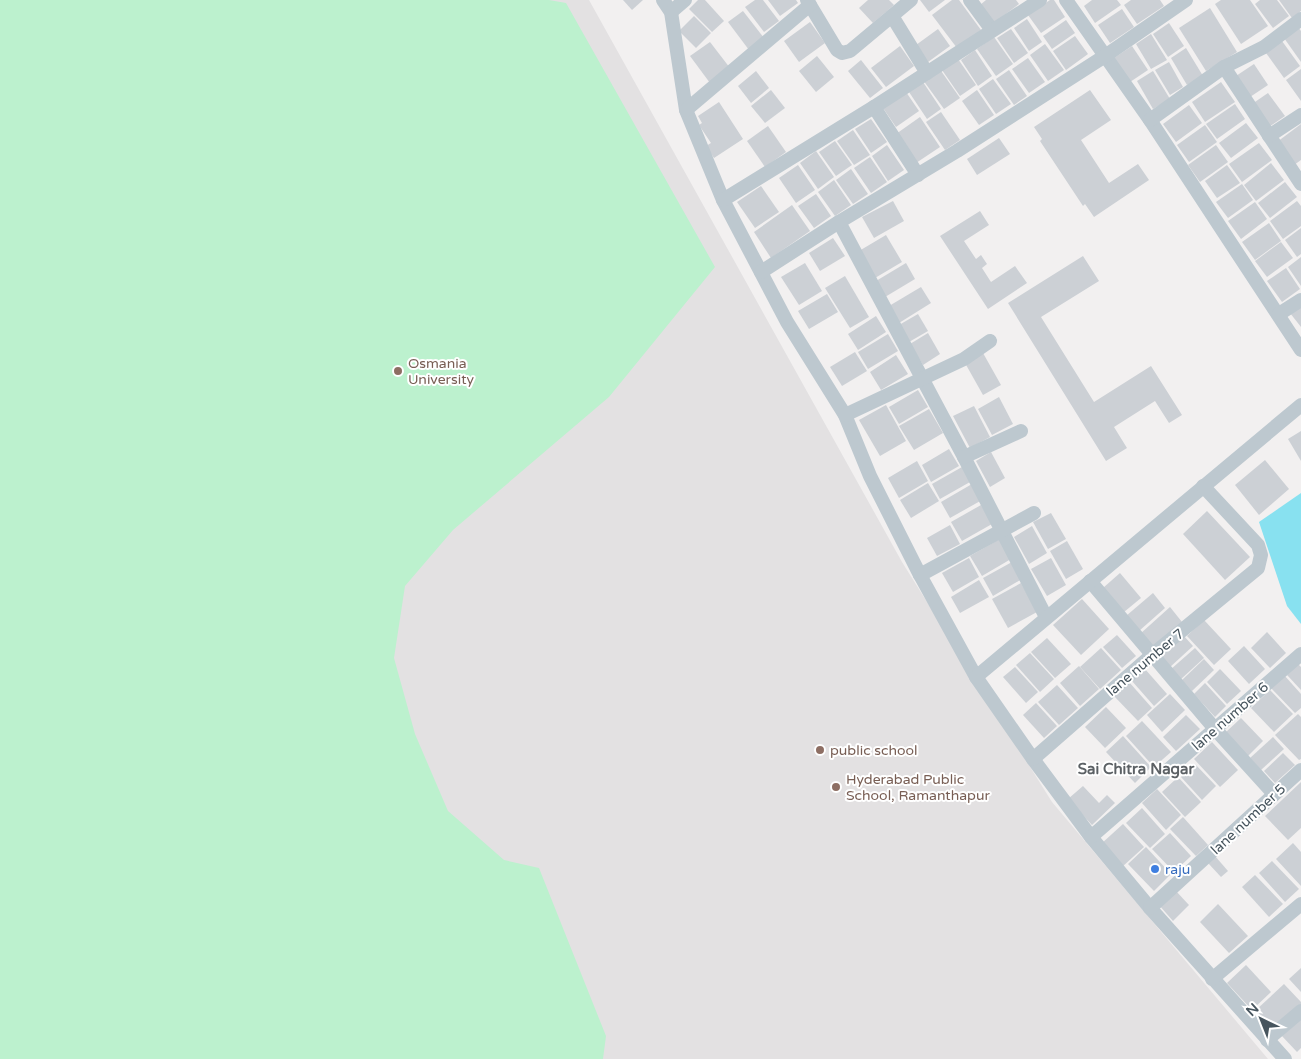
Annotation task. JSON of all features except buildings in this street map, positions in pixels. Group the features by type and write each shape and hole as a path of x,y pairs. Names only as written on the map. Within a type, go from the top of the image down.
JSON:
{"street":[{"path":"663,0 671,12 686,110 723,200 787,322 845,416 870,476 920,575 976,677 1033,759 1091,837 1212,979 1285,1059"},
{"path":"671,12 685,0"},
{"path":"970,0 992,30"},
{"path":"723,200 874,107 1040,0"},
{"path":"1066,0 1150,120 1301,350"},
{"path":"686,110 808,2 837,50 842,53 850,52 892,16 905,2"},
{"path":"761,272 1105,56 1177,2"},
{"path":"892,16 927,73"},
{"path":"1150,120 1224,67 1264,47 1301,19"},
{"path":"1224,67 1301,184"},
{"path":"874,107 918,175"},
{"path":"1269,136 1301,115"},
{"path":"840,222 1046,617"},
{"path":"1279,314 1301,300"},
{"path":"845,416 964,359 990,341"},
{"path":"976,677 1301,405"},
{"path":"964,457 1020,431"},
{"name":"lane number 7","path":"1033,759 1152,655 1258,568 1261,555 1258,545 1203,486"},
{"path":"920,575 1034,513"},
{"path":"1090,581 1215,729 1274,794"},
{"name":"lane number 6","path":"1091,837 1301,654"},
{"name":"lane number 5","path":"1150,908 1301,770"},
{"path":"1212,979 1301,904"},
{"path":"1267,1040 1301,1011"}],"shaded area":[{"name":"Osmania University","path":"0,0 589,0 902,562 1052,802 1268,1059 0,1059"}],"green space":[{"name":"Osmania University","path":"0,0 549,0 566,3 715,267 609,397 453,530 405,586 394,658 415,734 448,811 504,860 539,868 606,1036 603,1059 0,1059"}],"water":[{"path":"1301,493 1301,624 1287,606 1259,522"}],"place":[{"name":"Osmania University","path":"398,371"},
{"name":"public school","path":"820,750"},
{"name":"Hyderabad Public School, Ramanthapur","path":"836,787"},
{"name":"raju","path":"1155,869"}],"district":[{"name":"Sai Chitra Nagar","path":"1136,769"}]}
